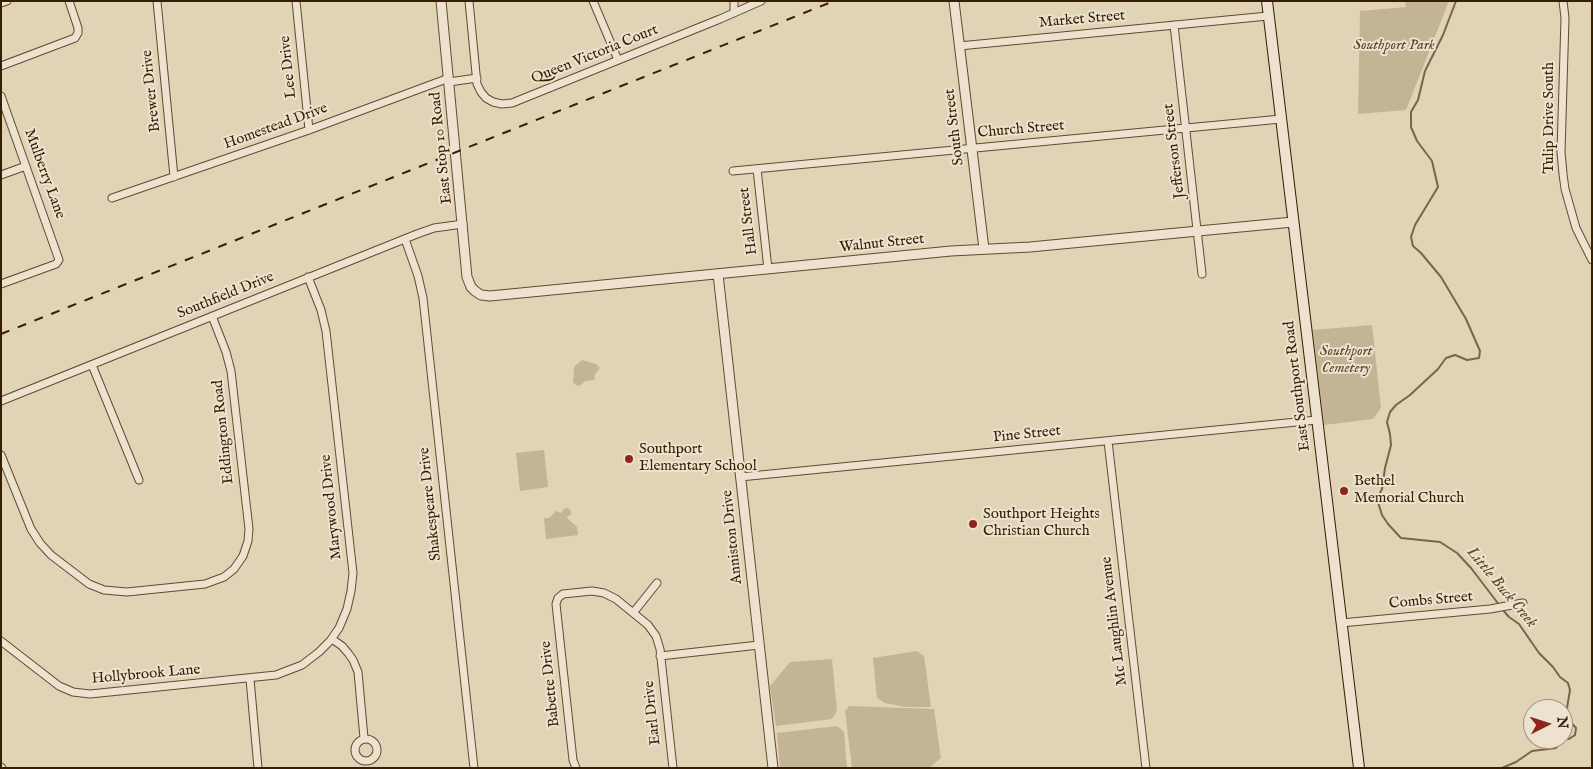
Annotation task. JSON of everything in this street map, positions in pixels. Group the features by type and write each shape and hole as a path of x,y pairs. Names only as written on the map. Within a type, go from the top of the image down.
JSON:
{"main road":[{"name":"East Southport Road","path":"1267,1 1359,768"}],"street":[{"path":"1,3 7,1"},
{"path":"1,66 72,40 77,36 78,28 69,1"},
{"name":"Brewer Drive","path":"157,1 174,178"},
{"name":"Lee Drive","path":"296,1 309,130"},
{"name":"East Stop 10 Road","path":"441,1 468,277 475,291"},
{"path":"449,80 476,78 469,1"},
{"path":"593,1 618,60"},
{"path":"734,1 734,13"},
{"name":"Queen Victoria Court","path":"476,78 483,96 492,102 512,103 734,13 750,3 761,1"},
{"name":"South Street","path":"954,1 984,249"},
{"name":"Tulip Drive South","path":"1563,1 1565,18 1561,152 1563,174 1570,210 1582,242 1592,260"},
{"name":"Market Street","path":"959,46 1268,16"},
{"name":"Jefferson Street","path":"1174,25 1202,274"},
{"name":"Homestead Drive","path":"112,198 174,178 449,80"},
{"name":"Mulberry Lane","path":"1,96 59,258 56,264 1,284"},
{"name":"Church Street","path":"733,171 1281,119"},
{"path":"1,175 26,166"},
{"name":"Hall Street","path":"756,169 768,269"},
{"name":"Walnut Street","path":"475,291 481,295 490,296 1293,222"},
{"name":"Southfield Drive","path":"1,401 405,239 434,228 463,224"},
{"name":"Shakespeare Drive","path":"405,239 418,276 423,298 474,768"},
{"name":"Anniston Drive","path":"718,274 773,768"},
{"name":"Marywood Drive","path":"250,679 276,675 294,669 315,656 332,639 339,628 352,591 353,573 326,331 319,305 308,277"},
{"name":"Eddington Road","path":"1,455 31,529 40,543 51,555 83,581 98,588 114,592 127,592 212,583 224,577 240,562 246,548 248,526 232,378 226,352 212,316"},
{"path":"92,365 139,480"},
{"name":"Pine Street","path":"740,477 1317,420"},
{"name":"Mc Laughlin Avenue","path":"1108,441 1146,768"},
{"path":"633,613 657,583"},
{"name":"Earl Drive","path":"558,598 566,594 598,591 613,597 643,620 652,630 659,645 673,768"},
{"name":"Babette Drive","path":"558,598 556,604 573,760 576,768"},
{"name":"Combs Street","path":"1342,623 1490,609 1523,603"},
{"path":"332,639 344,648 358,672 364,738"},
{"name":"Hollybrook Lane","path":"1,641 56,685 70,692 80,694 250,679"},
{"path":"660,656 759,645"},
{"path":"250,679 258,768"}],"green space":[{"name":"Southport Park","path":"1405,1 1449,1 1406,110 1358,114 1360,11 1406,7"},
{"name":"Southport Cemetery","path":"1372,325 1381,408 1373,419 1324,425 1313,330"},
{"path":"582,360 596,364 600,368 595,374 594,380 585,381 577,386 573,382 574,367"},
{"path":"544,450 548,487 520,491 516,453"},
{"path":"565,508 571,511 571,514 567,517 577,527 578,535 546,539 544,518 549,518 556,511 561,513"},
{"path":"917,651 924,656 931,707 905,707 885,703 877,698 873,658"},
{"path":"832,659 837,711 832,719 776,726 770,686 790,662"},
{"path":"849,706 934,709 941,758 929,768 852,768 845,711"},
{"path":"837,726 844,732 847,768 780,768 777,733"}],"waterway":[{"name":"Little Buck Creek","path":"1456,1 1443,35 1425,71 1418,100 1411,112 1411,127 1417,141 1432,161 1438,187 1415,225 1411,237 1413,246 1441,277 1466,319 1480,351 1479,358 1467,360 1455,355 1446,358 1438,369 1390,412 1387,422 1391,445 1382,489 1377,499 1382,515 1401,538 1440,542 1457,553 1500,606"},
{"name":"Little Buck Creek","path":"1502,768 1516,762 1532,751 1556,748 1562,739 1569,739 1575,735 1576,728 1569,720 1567,708 1570,690 1568,683 1560,677 1539,653 1519,624 1503,610"}],"railway":[{"path":"1,334 834,1"}],"place":[{"name":"Southport Elementary School","path":"629,459"},
{"name":"Bethel Memorial Church","path":"1344,491"},
{"name":"Southport Heights Christian Church","path":"973,524"}]}
